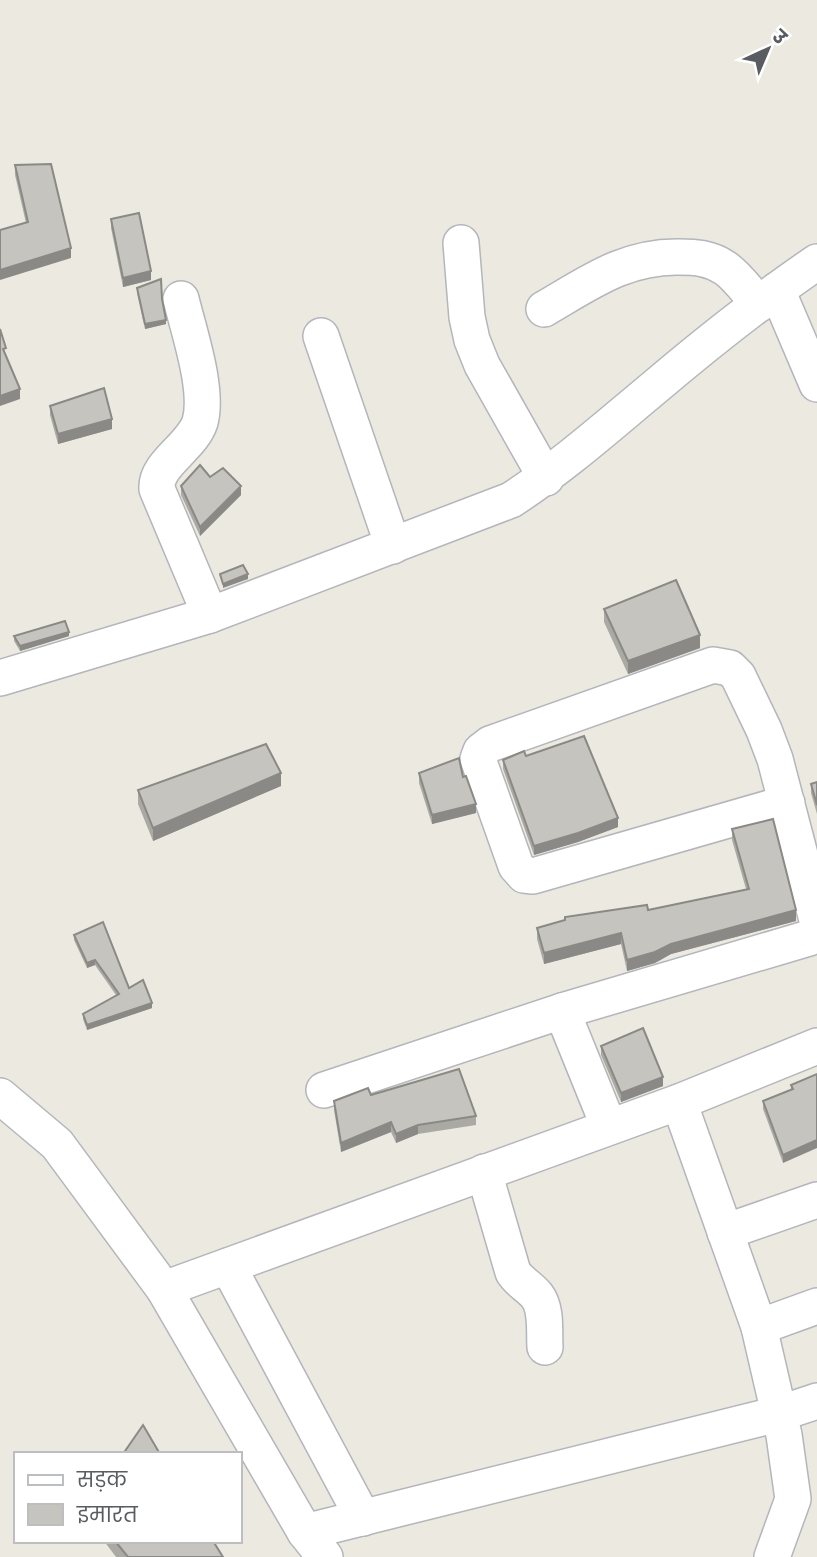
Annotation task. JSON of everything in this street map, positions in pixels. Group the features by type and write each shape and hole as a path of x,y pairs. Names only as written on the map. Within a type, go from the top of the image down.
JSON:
{"street":[{"path":"461,243 467,317 472,340 482,365 545,478"},
{"path":"544,309 617,267 643,259 698,257 728,270 768,297 817,384"},
{"path":"0,678 210,615 511,500 545,478 665,378 817,262"},
{"path":"181,299 202,390 202,412 199,426 190,442 160,473 157,489 210,615"},
{"path":"321,336 394,546"},
{"path":"787,803 533,876 524,875 516,866 478,759 481,751 490,744 713,665 723,666 738,676 775,759 787,803 817,920"},
{"path":"324,1090 562,1012 809,938 816,932 817,927"},
{"path":"562,1012 609,1127"},
{"path":"164,1289 678,1102 817,1046"},
{"path":"0,1096 57,1144 164,1289 315,1545 363,1518 778,1414 817,1401"},
{"path":"678,1102 759,1327 784,1435 793,1499 776,1555"},
{"path":"485,1172 513,1272 541,1303 545,1347"},
{"path":"724,1232 817,1200"},
{"path":"228,1266 363,1518"},
{"path":"759,1327 817,1306"}],"building":[{"path":"51,164 71,248 0,270 0,230 28,222 15,165"},
{"path":"139,213 151,271 123,278 111,219"},
{"path":"161,279 166,320 145,324 137,288"},
{"path":"0,329 6,348 3,349 20,389 0,396"},
{"path":"104,388 112,419 58,434 50,406"},
{"path":"200,465 210,477 223,468 241,486 200,527 181,486"},
{"path":"243,565 248,574 223,584 220,574"},
{"path":"676,580 700,635 628,661 604,609"},
{"path":"65,621 69,632 20,646 14,636"},
{"path":"584,736 618,818 534,846 503,760 524,751 526,756"},
{"path":"266,744 281,773 153,828 138,790"},
{"path":"459,758 463,777 466,776 476,804 432,815 419,773"},
{"path":"817,782 817,805 811,784"},
{"path":"773,819 796,910 671,944 627,960 621,933 544,953 537,928 565,920 565,917 647,905 648,910 749,889 732,829"},
{"path":"103,922 129,988 143,980 152,1003 87,1025 83,1014 119,994 95,960 87,963 74,935"},
{"path":"643,1028 663,1077 621,1093 601,1046"},
{"path":"459,1069 476,1116 418,1125 396,1134 391,1122 341,1143 334,1101 368,1088 371,1095"},
{"path":"817,1074 817,1140 783,1155 763,1101 793,1089 791,1085"},
{"path":"143,1425 159,1452 124,1452"},
{"path":"117,1543 214,1543 223,1557 128,1557"}]}
